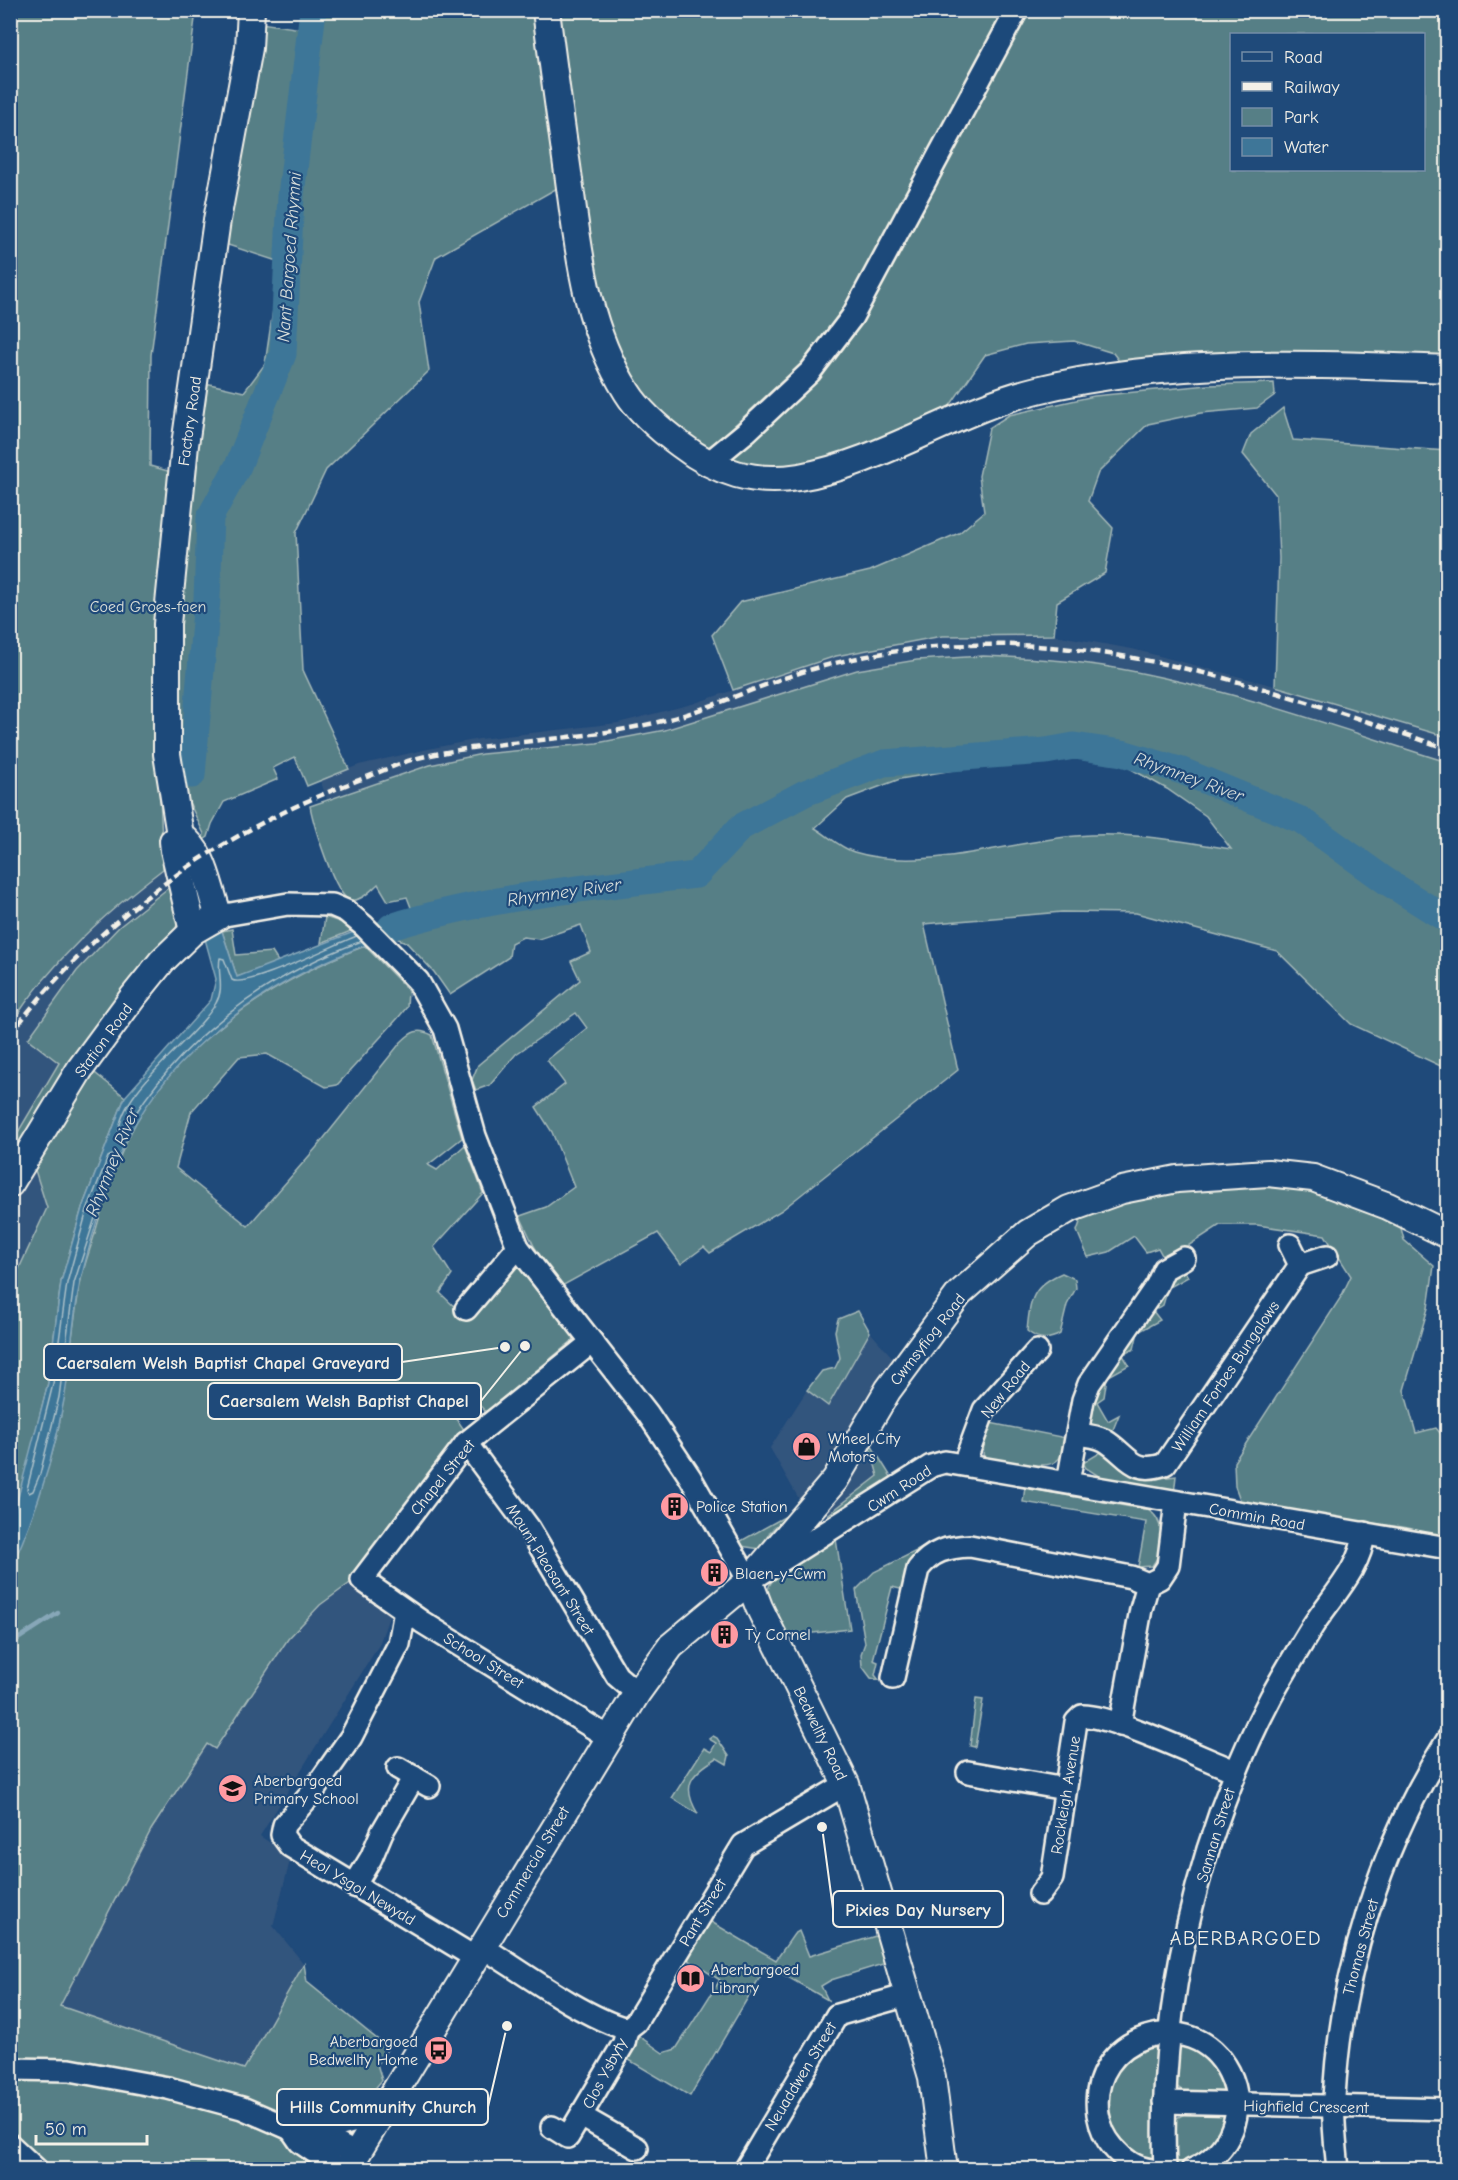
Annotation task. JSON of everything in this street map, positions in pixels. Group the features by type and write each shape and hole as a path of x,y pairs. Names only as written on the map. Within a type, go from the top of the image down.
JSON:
{"main road":[{"name":"Factory Road","path":"193,931 173,841 180,835 167,754 167,624 185,445 217,220 249,48 251,10"},
{"path":"546,10 583,283 603,344 628,394 668,435 707,464 730,474 769,480 824,472 1024,393 1072,382 1179,369 1242,367 1448,369"},
{"path":"180,835 192,843 206,872 219,916"},
{"name":"Station Road","path":"10,1184 80,1069 162,961 193,931 219,916"},
{"name":"Cwmsyfiog Road","path":"749,1581 835,1480 888,1390 959,1294 1028,1233 1069,1209 1122,1190 1177,1179 1268,1173 1313,1178 1388,1206 1448,1235"},
{"name":"Commercial Street","path":"348,2164 416,2058 478,1951 637,1693 671,1647 749,1581"},
{"name":"Bedwellty Road","path":"749,1581 759,1607 846,1784 932,2077 944,2169"}],"street":[{"path":"707,464 746,432 810,372 852,317 1017,10"},
{"name":"Bedwellty Road","path":"219,916 288,904 332,905 346,911 418,981 445,1029 475,1136 518,1247 648,1414 678,1459 749,1581"},
{"path":"1290,1245 1300,1265 1328,1256"},
{"path":"466,1309 518,1247"},
{"path":"1068,1482 1083,1400 1089,1384 1157,1285 1160,1262 1184,1258"},
{"name":"William Forbes Bungalows","path":"1077,1434 1103,1439 1140,1467 1155,1468 1165,1464 1300,1265"},
{"name":"Chapel Street","path":"362,1580 466,1443 592,1342"},
{"name":"New Road","path":"963,1464 984,1410 1037,1351"},
{"name":"Mount Pleasant Street","path":"466,1443 529,1528 617,1676 637,1693"},
{"name":"Cwm Road","path":"749,1581 931,1466 945,1462 963,1464 1068,1482"},
{"name":"Commin Road","path":"1068,1482 1448,1548"},
{"path":"1120,1725 1141,1610 1148,1584 1160,1578 1168,1566 1176,1502"},
{"name":"Sannan Street","path":"1165,2169 1164,2102 1179,1968 1221,1810 1235,1771 1291,1661 1360,1557 1364,1533"},
{"path":"893,1678 918,1569 926,1558 939,1551 970,1546 1131,1577 1148,1584"},
{"name":"School Street","path":"362,1580 405,1611 608,1737"},
{"name":"Heol Ysgol Newydd","path":"405,1611 399,1644 351,1737 312,1793 284,1825 282,1834 290,1846 354,1886 478,1951"},
{"name":"Rockleigh Avenue","path":"1040,1894 1052,1878 1076,1722 1082,1716 1091,1715 1120,1725 1235,1771"},
{"name":"Thomas Street","path":"1338,2169 1334,2106 1339,2040 1349,1979 1365,1923 1406,1815 1448,1739"},
{"path":"980,1767 1065,1789"},
{"path":"354,1886 371,1858 381,1832 414,1777"},
{"name":"Pant Street","path":"627,2029 636,2022 742,1845 846,1784"},
{"path":"478,1951 614,2025 627,2029"},
{"name":"Neuaddwen Street","path":"746,2169 837,2015 908,1995"},
{"name":"Clos Ysbyty","path":"552,2127 568,2137 624,2043 627,2029"},
{"path":"1151,2169 1142,2169 1123,2158 1109,2143 1099,2123 1096,2103 1101,2080 1110,2061 1126,2047 1145,2036 1170,2034 1198,2040 1224,2061 1235,2084 1238,2105 1234,2128 1224,2146 1207,2163 1192,2169"},
{"path":"10,2069 70,2070 168,2088 242,2108 291,2129 308,2127 320,2131 348,2164"},
{"name":"Highfield Crescent","path":"1164,2102 1448,2109"},
{"path":"320,2131 378,2115"},
{"name":"Clos Ysbyty","path":"581,2116 638,2148"},
{"path":"291,2129 300,2142 348,2164"},
{"path":"10,2145 37,2169"}],"shaded area":[{"path":"1054,635 1132,649 1275,686 1448,737 1447,762 1201,688 1115,668 1046,659 983,656 917,660 857,670 665,730 597,743 482,754 430,765 327,799 320,780 359,765 479,739 618,723 692,704 836,656 942,636"},
{"path":"163,869 172,885 119,927 77,971 29,1038 59,1063 11,1144 11,1024 61,957 107,912"},
{"path":"35,1170 47,1208 11,1288 11,1209"},
{"path":"870,1332 893,1358 840,1450 807,1496 799,1499 770,1448 807,1390 829,1405"},
{"path":"868,1440 878,1476 829,1514 825,1506"},
{"name":"Aberbargoed Primary School","path":"350,1583 391,1611 379,1645 260,1836 291,1857 273,1926 304,1964 244,2069 59,2007 151,1830 207,1744 216,1749 288,1639 320,1605"}],"green space":[{"name":"Coed Groes-faen","path":"301,10 533,11 559,187 436,257 419,302 429,371 326,470 296,533 303,670 349,769 307,786 295,757 273,768 278,779 224,802 208,837 202,841 204,834 183,789 180,740 158,742 163,869 80,940 44,979 11,1024 10,11 196,11 151,355 150,466 189,477 201,382 244,392 265,364 280,262 225,244 261,23 301,29"},
{"path":"555,11 1009,11 859,286 811,354 706,452 661,420 627,372 607,330 591,276"},
{"path":"1025,11 1447,11 1447,358 1125,369 1113,353 1074,341 1026,344 985,355 947,410 847,454 794,471 721,462 816,375 878,292"},
{"path":"1274,383 1275,395 1257,408 1201,413 1148,424 1098,473 1088,501 1113,528 1105,573 1057,602 1054,635 942,636 836,656 733,690 712,635 740,602 870,571 959,533 984,512 979,476 989,428 1009,415 1094,396 1208,385"},
{"path":"1283,408 1293,440 1447,451 1447,737 1275,686 1279,558 1276,495 1243,454 1251,434"},
{"path":"983,656 1066,661 1157,676 1241,698 1447,762 1447,1069 1351,1024 1277,951 1136,913 1062,912 924,924 958,1070 782,1210 710,1253 704,1247 681,1264 658,1233 560,1287 534,1246 520,1216 546,1207 574,1187 552,1132 536,1107 565,1084 547,1060 587,1028 576,1013 516,1054 490,1085 476,1090 472,1080 478,1065 580,980 571,961 591,952 581,925 539,939 523,937 511,943 509,957 450,995 434,972 406,942 391,936 427,924 421,906 412,910 407,897 388,901 378,884 358,899 350,900 344,896 326,858 310,806 430,765 482,754 597,743 665,730 857,670 917,660","holes":["1066,751 1115,760 1167,789 1206,816 1231,849 1153,838 1095,835 1049,839 936,858 880,858 849,850 815,828 847,799 900,779"]},
{"path":"172,885 178,919 176,929 83,1051 11,1166 11,1144 59,1063 28,1039 77,971 119,927"},
{"path":"325,917 343,923 351,931 321,943"},
{"path":"232,929 236,955 272,952 279,963 237,977 222,931"},
{"path":"365,946 408,990 407,1007 398,1018 337,1085 326,1087 267,1054 239,1057 191,1112 176,1168 248,1226 316,1148 401,1042 415,1032 432,1035 462,1138 428,1165 437,1170 465,1145 483,1193 434,1247 452,1275 440,1293 460,1312 516,1264 578,1336 486,1412 473,1398 453,1414 465,1431 350,1583 320,1605 288,1639 215,1749 207,1744 151,1830 60,2006 244,2069 304,1964 307,1982 388,2048 377,2064 382,2080 361,2103 342,2114 321,2114 291,2108 277,2136 292,2144 312,2160 308,2163 313,2169 53,2169 11,2134 10,1288 47,1208 35,1170 91,1070 125,1097 82,1208 61,1282 48,1383 26,1470 45,1476 63,1405 83,1272 118,1161 147,1105 170,1074 197,1046 228,1021 295,978 330,960"},
{"path":"1278,1181 1343,1195 1399,1220 1404,1240 1434,1266 1428,1308 1404,1390 1416,1433 1436,1428 1447,1441 1447,1538 1408,1528 1242,1505 1235,1486 1234,1462 1341,1297 1351,1276 1325,1235 1257,1225 1220,1225 1171,1257 1162,1255 1158,1248 1146,1252 1134,1236 1109,1252 1088,1257 1077,1231 1084,1211 1152,1194"},
{"path":"1182,1266 1188,1277 1168,1288 1163,1305 1157,1309 1155,1306 1171,1273"},
{"path":"1062,1273 1075,1279 1076,1288 1067,1305 1060,1334 1051,1338 1035,1336 1027,1331 1034,1295 1044,1283"},
{"path":"1149,1306 1160,1320 1138,1332 1134,1349 1126,1353 1121,1346"},
{"path":"858,1311 870,1332 828,1406 807,1390 822,1371 835,1368 840,1358 835,1331 838,1319"},
{"path":"1119,1349 1129,1365 1107,1377 1104,1397 1097,1402 1108,1421 1119,1415 1110,1437 1086,1427 1086,1409"},
{"path":"990,1423 1066,1438 1061,1455 1056,1462 1039,1465 1038,1469 983,1459 984,1439"},
{"path":"868,1440 893,1480 825,1526 829,1514 878,1476"},
{"path":"1108,1448 1157,1472 1160,1478 1176,1476 1174,1494 1098,1481 1099,1476 1086,1468 1083,1463"},
{"path":"1026,1480 1032,1489 1148,1510 1158,1521 1160,1528 1161,1544 1156,1560 1152,1566 1138,1567 1146,1522 1023,1502"},
{"path":"788,1515 770,1532 760,1549 741,1546 739,1542"},
{"path":"944,1537 946,1542 904,1590 892,1587 873,1660 878,1662 875,1675 879,1680 871,1678 862,1666 861,1654 865,1643 856,1590 874,1572"},
{"path":"836,1539 850,1629 785,1636 768,1601 768,1588 772,1581"},
{"path":"976,1699 983,1700 975,1747 970,1746"},
{"path":"713,1736 717,1738 729,1756 727,1764 717,1758 700,1770 691,1782 690,1796 698,1814 672,1798 704,1748 711,1752 716,1743 709,1739"},
{"path":"708,1920 776,1960 794,1934 799,1931 809,1956 879,1935 886,1963 831,1980 821,1986 828,2000 767,1965 690,2096 624,2057 636,2034 663,2053 676,2049 720,1980 684,1957"},
{"path":"1183,2041 1217,2061 1228,2095 1192,2094 1185,2092 1174,2083 1178,2043"},
{"path":"1158,2043 1153,2163 1118,2146 1102,2098 1122,2057"},
{"path":"1225,2111 1229,2116 1224,2135 1189,2164 1176,2166 1175,2119 1186,2113"}],"water":[{"path":"421,906 427,924 313,967 250,1004 193,1051 168,1077 146,1106 121,1152 95,1229 80,1283 66,1386 55,1443 36,1507 11,1568 11,1524 48,1383 61,1282 82,1208 125,1097 211,1000 216,979 205,939 222,931 237,977"}],"waterway":[{"name":"Nant Bargoed Rhymni","path":"192,775 207,599 210,517 238,466 283,354 291,195 313,10"},
{"name":"Rhymney River","path":"391,927 428,916 504,900 696,875 741,827 805,793 884,763 1046,751 1074,746 1122,753 1182,771 1301,820 1386,881 1448,920"},
{"path":"10,1644 58,1613"}],"railway":[{"path":"10,1035 45,992 83,953 123,916 166,882 211,852 308,801 417,758 456,750 636,727 685,715 794,675 863,657 913,649 964,645 1015,645 1070,649 1125,657 1180,667 1288,696 1448,749"}],"place":[{"name":"Caersalem Welsh Baptist Chapel","path":"525,1346"},
{"name":"Caersalem Welsh Baptist Chapel Graveyard","path":"505,1347"},
{"name":"Wheel City Motors","path":"807,1447"},
{"name":"Police Station","path":"675,1506"},
{"name":"Blaen-y-Cwm","path":"714,1573"},
{"name":"Ty Cornel","path":"724,1634"},
{"name":"Aberbargoed Primary School","path":"233,1789"},
{"name":"Pixies Day Nursery","path":"822,1827"},
{"name":"Aberbargoed Library","path":"690,1978"},
{"name":"Hills Community Church","path":"507,2026"},
{"name":"Aberbargoed Bedwellty Home","path":"439,2050"}],"district":[{"name":"ABERBARGOED","path":"1246,1938"}]}
